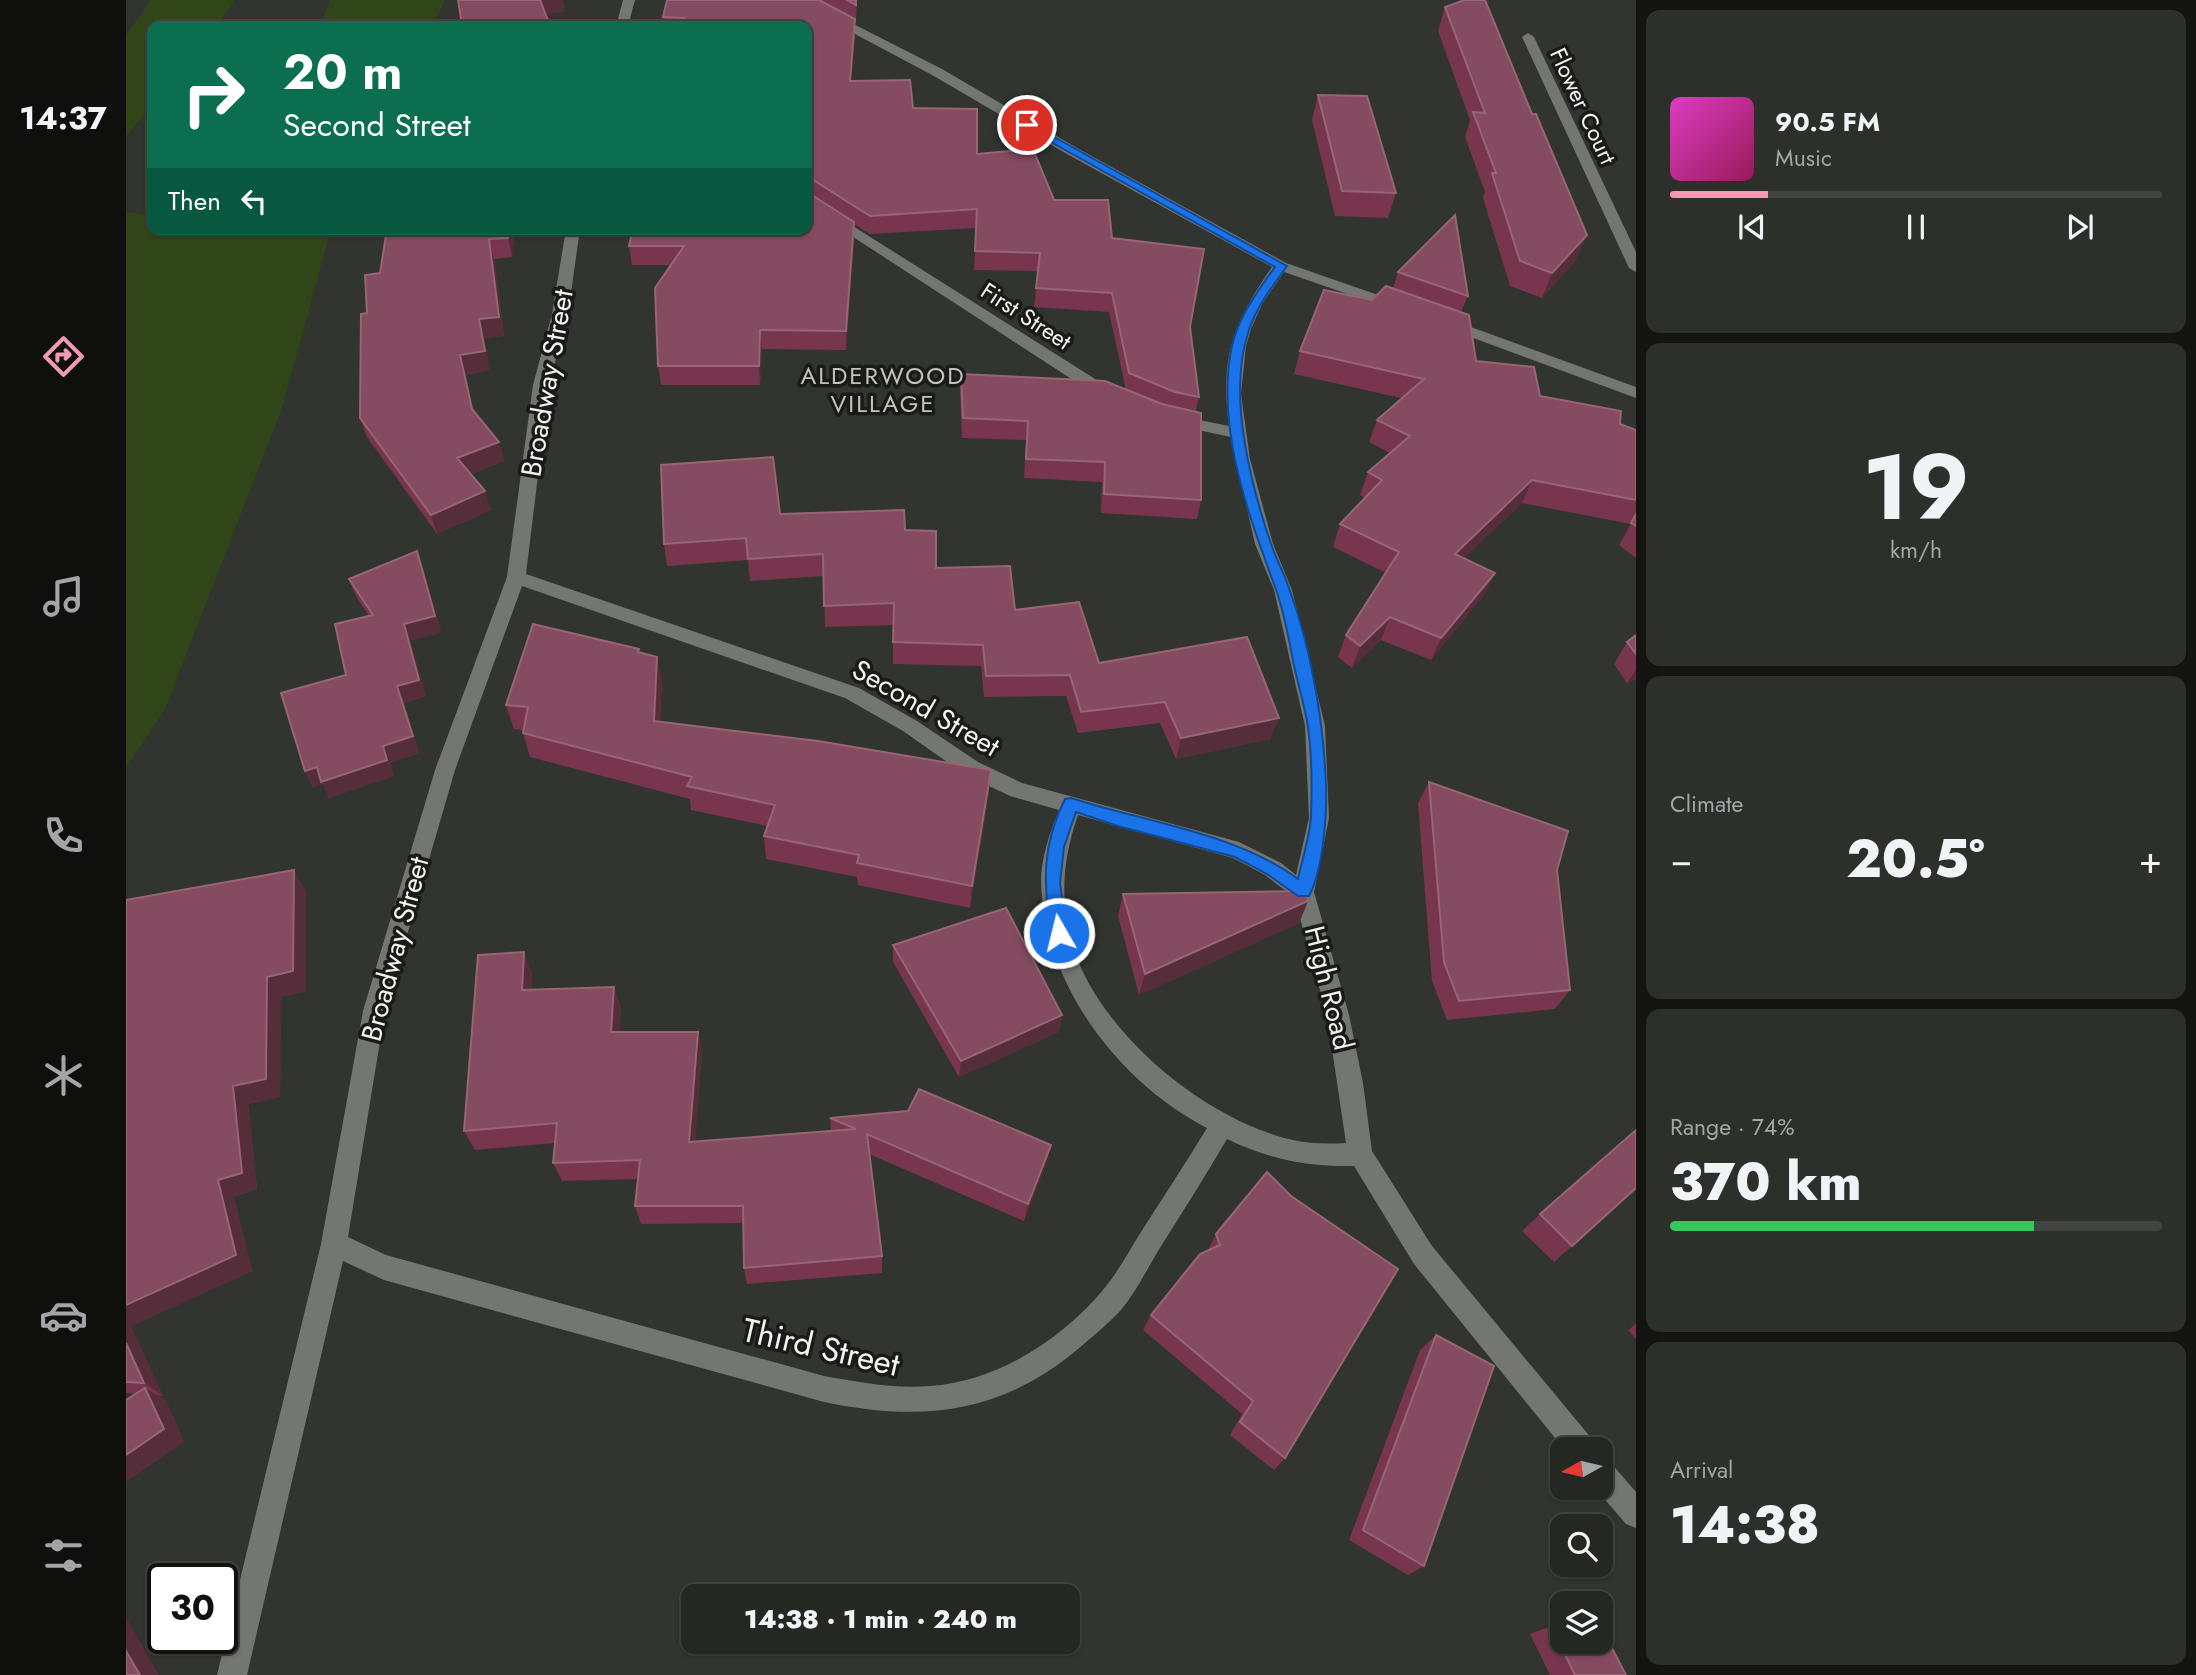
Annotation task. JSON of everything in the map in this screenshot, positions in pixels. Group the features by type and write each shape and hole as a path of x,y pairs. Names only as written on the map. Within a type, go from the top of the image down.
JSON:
{"street":[{"path":"623,21 629,0"},
{"path":"797,0 937,72 1072,152 1281,266 1410,310"},
{"name":"Flower Court","path":"1528,37 1636,268"},
{"name":"First Street","path":"812,204 1096,389 1121,401"},
{"name":"Broadway Street","path":"232,1675 334,1244 374,1011 445,770 516,577 541,384 561,314 572,235"},
{"name":"High Road","path":"1281,266 1254,304 1238,346 1233,394 1237,433 1264,544 1283,590 1315,726 1319,818 1303,892 1338,1015 1351,1083 1360,1154 1423,1255 1572,1437"},
{"path":"1436,319 1636,393"},
{"path":"1156,414 1179,422 1237,433"},
{"name":"Second Street","path":"516,577 852,694 910,726 971,768 1017,790 1118,820 1239,851 1273,869 1303,892"},
{"path":"1071,804 1056,847 1052,883 1059,933 1071,971 1101,1021 1131,1056 1168,1089 1223,1124 1251,1138 1292,1151 1322,1155 1360,1154"},
{"name":"Third Street","path":"334,1244 384,1267 824,1389 864,1399 906,1402 947,1399 988,1389 1025,1373 1059,1350 1115,1296 1223,1124"},
{"path":"1614,1488 1636,1514"}],"green space":[{"path":"151,0 235,0 220,21 147,21 147,112 126,136 126,35"},
{"path":"330,0 445,0 434,21 322,21"},
{"path":"126,212 147,214 147,235 329,235 282,408 165,709 126,768"}],"building":[{"path":"458,0 540,0 548,21 461,21"},
{"path":"667,0 819,0 855,19 850,81 910,80 913,108 977,109 977,154 1033,149 1054,200 1108,200 1112,238 1204,249 1190,327 1199,397 1175,392 1129,373 1112,293 1036,288 1040,253 975,251 977,209 870,216 812,179 812,21 683,21 684,18 663,17"},
{"path":"1464,0 1485,0 1532,114 1536,114 1587,235 1552,273 1520,261 1492,173 1496,173 1473,112 1485,113 1445,7"},
{"path":"1318,95 1367,96 1396,193 1342,191"},
{"path":"812,195 854,222 846,331 760,330 759,366 658,366 655,288 684,246 629,246 632,235 812,235"},
{"path":"1455,215 1468,296 1398,272"},
{"path":"386,235 508,235 508,238 489,239 499,317 479,319 485,351 460,355 472,409 499,442 457,458 485,491 431,515 360,418 361,314 367,313 365,275 380,273"},
{"path":"1386,286 1469,315 1476,361 1534,367 1540,396 1621,411 1620,424 1636,430 1636,500 1532,480 1455,554 1495,573 1441,638 1390,617 1360,646 1346,635 1399,552 1340,524 1382,480 1368,472 1410,436 1377,420 1424,379 1300,351 1324,290 1372,300"},
{"path":"961,374 1105,381 1162,404 1201,413 1201,500 1104,494 1105,462 1026,459 1028,421 963,418"},
{"path":"773,457 780,514 904,510 905,530 936,531 936,568 1010,566 1015,610 1079,602 1099,663 1247,637 1279,718 1181,738 1165,702 1081,712 1070,675 986,676 983,645 893,642 894,603 824,606 823,554 748,559 746,538 664,544 661,465"},
{"path":"417,551 435,616 404,624 419,680 397,686 413,736 383,746 387,760 321,782 317,767 305,771 281,693 346,675 335,624 373,615 349,579"},
{"path":"533,624 639,649 638,652 657,657 654,721 818,741 991,770 972,886 857,863 859,855 764,836 775,805 687,786 692,777 523,733 528,707 506,705"},
{"path":"1636,635 1636,654 1627,642"},
{"path":"1429,782 1568,831 1557,870 1570,990 1459,1001 1444,962"},
{"path":"294,870 293,971 267,977 266,1079 233,1086 242,1173 218,1180 236,1255 126,1305 126,900"},
{"path":"1305,891 1308,901 1145,974 1123,894"},
{"path":"1006,908 1062,1015 961,1061 893,945"},
{"path":"524,952 522,990 614,987 611,1032 698,1032 689,1142 856,1129 830,1118 908,1111 919,1089 1051,1145 1028,1204 867,1134 882,1256 744,1268 743,1206 635,1206 640,1160 553,1163 557,1123 464,1131 478,955"},
{"path":"1636,1130 1636,1188 1572,1246 1540,1214"},
{"path":"1267,1172 1291,1196 1398,1269 1285,1458 1240,1422 1253,1401 1151,1315 1200,1254 1220,1245 1216,1234"},
{"path":"1436,1335 1494,1366 1424,1566 1363,1530"},
{"path":"126,1343 144,1383 126,1382"},
{"path":"145,1388 164,1429 126,1455 126,1400"},
{"path":"1613,1650 1626,1675 1575,1675 1565,1654 1613,1654"},
{"path":"126,1651 140,1675 126,1675"}],"district":[{"name":"ALDERWOOD VILLAGE","path":"883,389"}],"route":[{"path":"1027,125 1281,266 1254,304 1243,329 1233,378 1233,394 1242,459 1264,544 1283,590 1296,639 1315,726 1318,771 1319,818 1303,892 1273,869 1239,851 1201,839 1118,820 1071,804 1056,847 1052,883 1059,933"}]}
